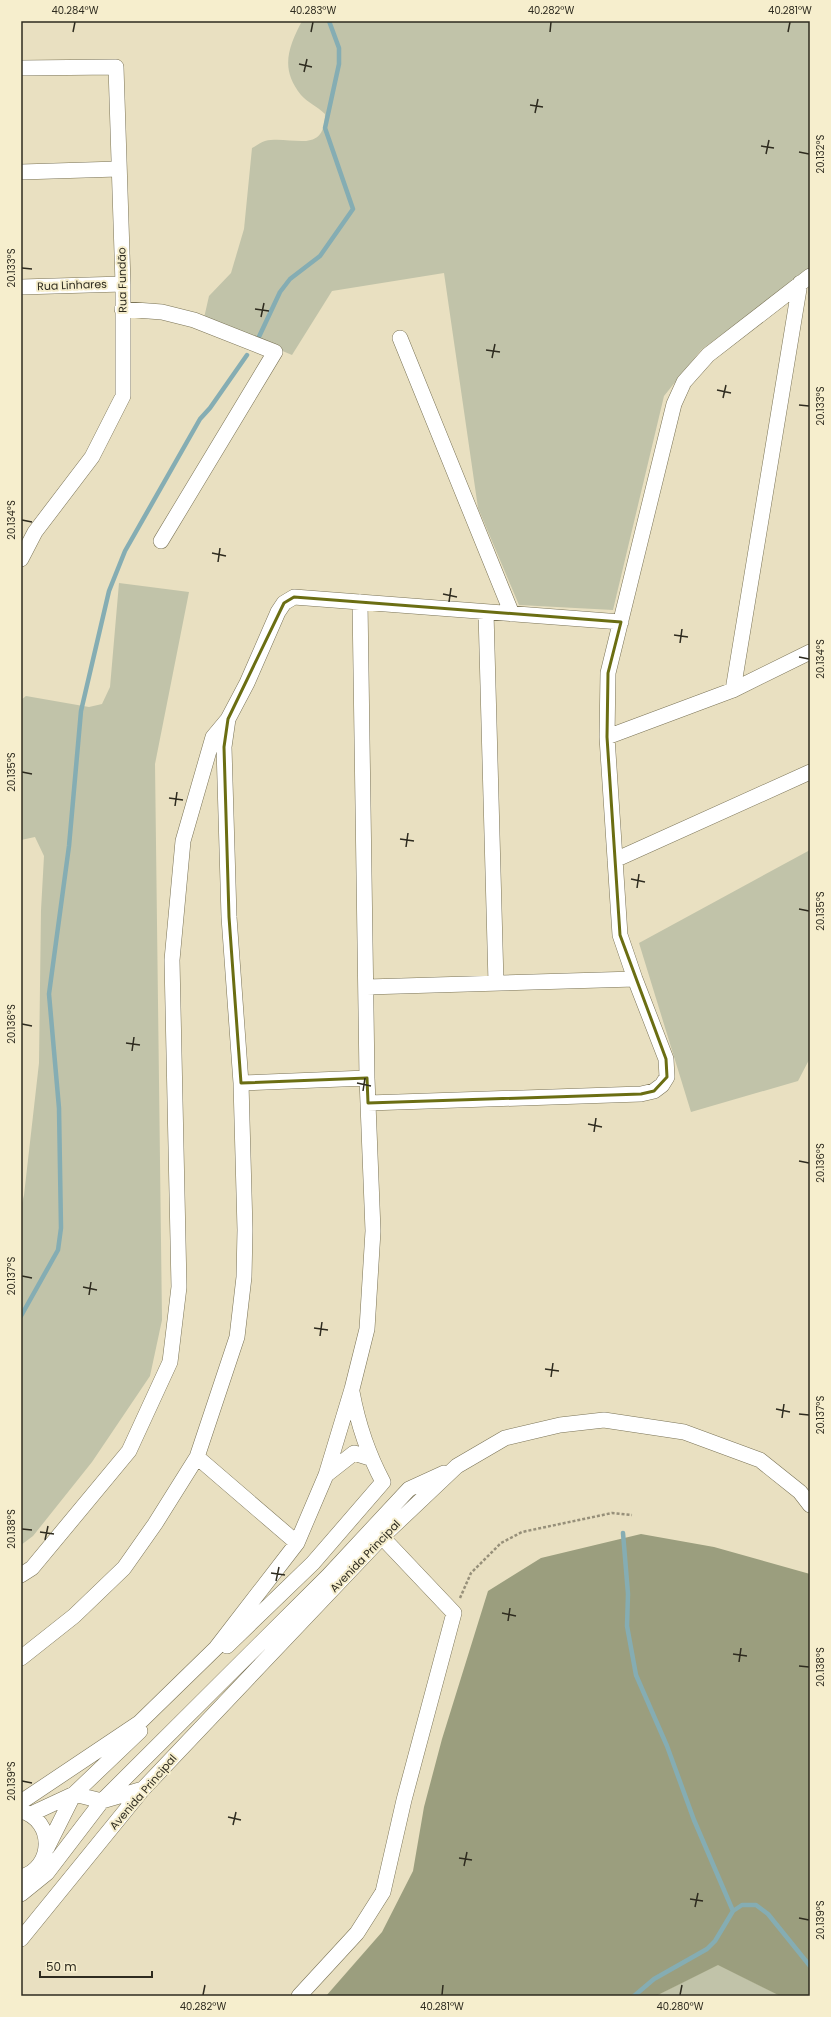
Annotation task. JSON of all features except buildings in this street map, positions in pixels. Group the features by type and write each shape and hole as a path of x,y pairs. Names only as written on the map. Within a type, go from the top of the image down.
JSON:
{"street":[{"name":"Rua Fundão","path":"21,68 116,67 118,169 123,284 123,396 92,457 34,532 21,559"},
{"path":"21,172 118,169"},
{"path":"368,1104 641,1094 654,1091 662,1085 667,1077 666,1059 635,979 620,935 607,737 608,673 674,404 684,382 708,355 805,280"},
{"path":"733,690 805,280"},
{"name":"Rua Linhares","path":"21,287 123,284"},
{"path":"122,309 162,312 194,320 275,352 161,541"},
{"path":"400,338 512,614"},
{"path":"21,1575 32,1568 129,1452 170,1362 179,1287 172,960 183,841 213,737 228,719 247,683 272,625 284,604 294,597 621,622"},
{"path":"21,1802 139,1723 216,1648 297,1543 326,1475 352,1389 367,1329 373,1232 367,1078 367,987 360,602"},
{"path":"486,612 496,984"},
{"path":"607,737 733,690 810,652"},
{"path":"21,1658 74,1616 124,1568 156,1524 197,1457 237,1337 244,1277 245,1230 240,1084 229,917 224,748 228,719"},
{"path":"615,860 810,772"},
{"path":"367,987 635,979"},
{"path":"240,1084 367,1078"},
{"path":"43,1870 47,1848 74,1794 312,1563 383,1482 370,1458 356,1414 352,1389"},
{"name":"Avenida Principal","path":"21,1939 143,1789 382,1537 457,1466 506,1438 560,1425 604,1420 684,1432 760,1460 800,1492 810,1505"},
{"path":"326,1475 354,1453 370,1458"},
{"path":"197,1457 297,1543"},
{"path":"21,1894 102,1801 328,1576 409,1489 457,1466"},
{"path":"299,1996 358,1933 383,1892 404,1800 454,1613 382,1537"},
{"path":"312,1563 328,1576"},
{"path":"247,1657 258,1669"},
{"path":"47,1848 44,1829 26,1812 74,1794 102,1801 143,1789"},
{"path":"21,1877 43,1870"}],"path":[{"path":"454,1613 471,1573 501,1543 522,1532 612,1513 632,1515"}],"highlighted area":[{"path":"294,597 621,622 608,673 607,737 620,935 666,1059 667,1077 654,1091 641,1094 368,1103 367,1078 241,1083 229,917 224,747 228,719 284,603"}],"green space":[{"path":"302,21 810,21 810,269 701,350 664,396 613,610 519,605 478,508 444,273 332,291 292,355 204,318 209,296 231,273 244,229 252,148 265,141 305,141 313,139 319,135 323,127 325,114 301,95 294,85 288,67 290,49"},
{"path":"119,583 189,592 155,764 162,1320 150,1376 92,1462 33,1536 21,1545 21,1207 24,1195 39,1063 41,910 44,856 35,837 21,840 21,700 26,696 89,707 102,704 110,687"},
{"path":"810,850 810,1058 798,1081 691,1112 639,943"},
{"path":"641,1534 714,1547 810,1574 810,1996 780,1996 718,1965 656,1996 326,1996 382,1932 413,1871 424,1807 442,1739 488,1591 541,1558"},
{"path":"718,1964 780,1996 656,1996"}],"waterway":[{"path":"257,341 280,292 290,279 320,256 353,209 325,128 339,64 339,48 329,21"},
{"path":"21,1316 58,1250 61,1228 59,1108 49,994 69,846 81,711 109,591 125,551 200,419 210,408 247,355"},
{"path":"623,1533 628,1594 627,1626 636,1675 667,1746 694,1820 733,1911"},
{"path":"634,1996 654,1979 707,1949 715,1941 733,1911 742,1905 756,1905 768,1914 810,1966"}]}
